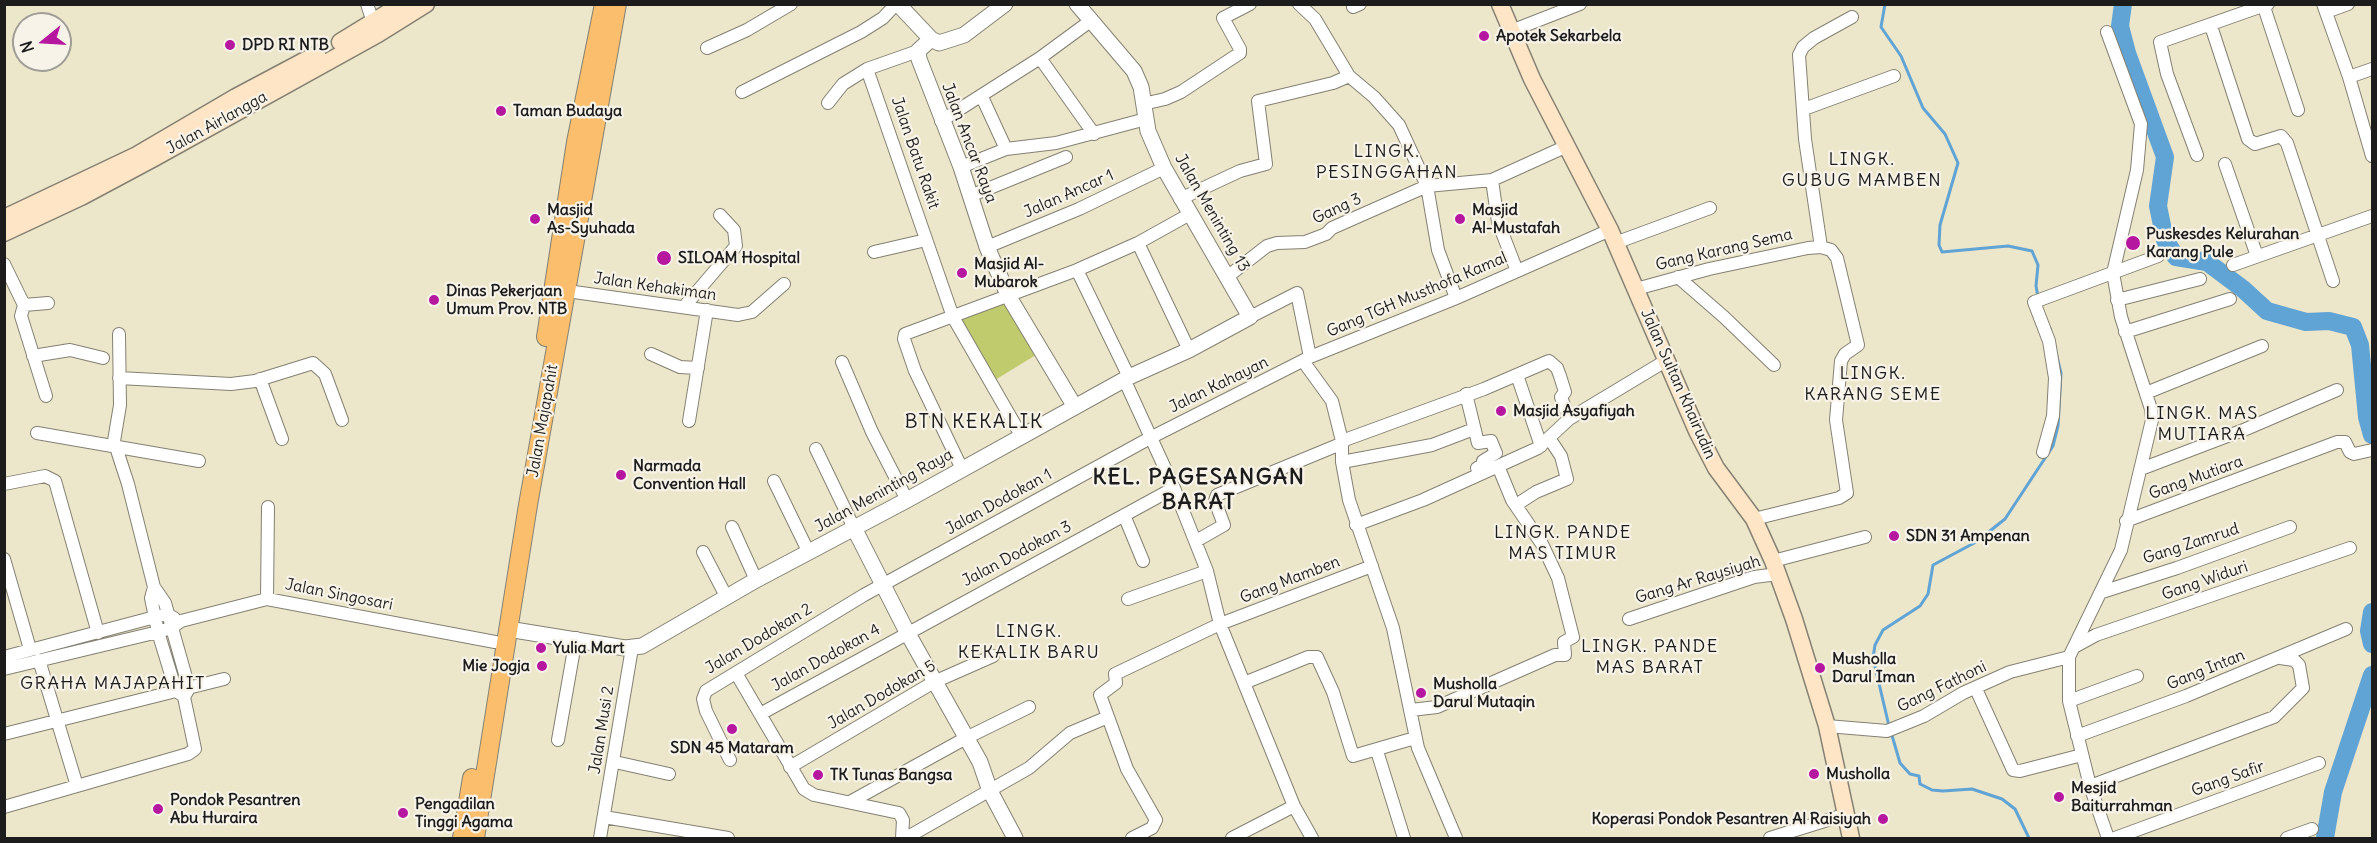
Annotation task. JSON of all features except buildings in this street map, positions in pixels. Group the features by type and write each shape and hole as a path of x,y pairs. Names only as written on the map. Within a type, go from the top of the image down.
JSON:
{"main road":[{"name":"Jalan Airlangga","path":"375,29 402,4"},
{"name":"Jalan Airlangga","path":"4,233 81,197 151,153 375,29 426,4"},
{"name":"Jalan Majapahit","path":"462,838 502,636 554,329 576,142 604,4"},
{"name":"Jalan Majapahit","path":"554,329 567,291 617,4"},
{"name":"Jalan Sultan Khairudin","path":"1500,4 1532,79 1613,236 1706,449 1754,519 1775,567 1794,618 1827,726 1851,838"},
{"name":"Jalan Airlangga","path":"4,218 151,153"},
{"name":"Jalan Majapahit","path":"475,838 490,705"}],"street":[{"path":"367,4 375,29"},
{"path":"707,48 747,30 791,4"},
{"path":"742,92 861,32 883,18 897,4 931,39 939,43 952,41 964,35 1005,4"},
{"name":"Jalan Meninting 13","path":"1077,4 1089,22 1129,63 1141,87 1144,112 1164,168 1250,317"},
{"path":"961,167 1005,149 1056,143 1094,134 1144,112 1180,92 1239,53 1240,49 1223,17 1250,4"},
{"path":"1299,4 1315,19 1349,76 1374,97 1399,125 1427,186 1438,250 1456,298"},
{"path":"1511,31 1580,4"},
{"path":"2348,4 2324,8 2368,126 2373,156"},
{"path":"2197,155 2167,74 2159,45 2162,40 2211,26 2265,5 2298,110"},
{"path":"1754,519 1839,498 1848,489 1839,453 1836,420 1841,361 1845,354 1858,345 1837,258 1831,250 1821,247 1805,139 1799,56 1803,47 1852,17"},
{"path":"941,121 982,97 1089,22"},
{"path":"2211,26 2248,139 2255,144 2277,136 2285,139 2319,233 2333,281"},
{"path":"2107,32 2141,124 2137,170 2113,273 2125,332 2151,409 2152,426 2126,521 2121,550 2071,652 2069,701 2090,786 2108,838"},
{"path":"828,103 843,84 867,69 918,51 931,39"},
{"name":"Jalan Ancar Raya","path":"918,51 941,121 961,167 987,247 1010,297 1075,407"},
{"path":"1040,58 1094,134"},
{"name":"Jalan Batu Rakit","path":"867,69 953,317 1022,437"},
{"path":"2349,77 2373,69"},
{"path":"1180,199 1240,171 1266,164 1258,101 1333,83 1349,76"},
{"path":"1804,109 1894,76"},
{"path":"982,97 1005,149"},
{"name":"Gang 3","path":"1227,277 1267,246 1305,242 1427,186 1492,180 1567,146"},
{"path":"970,196 1066,157"},
{"path":"2226,164 2257,256"},
{"name":"Jalan Ancar 1","path":"987,247 1079,209 1164,168"},
{"path":"1492,180 1498,222 1517,271"},
{"name":"Gang TGH Musthofa Kamal","path":"1307,359 1517,271 1613,236 1710,208"},
{"path":"962,469 915,371 904,339 905,334 913,329 1010,297 1077,270 1138,243 1190,214"},
{"path":"684,307 736,246 736,235 720,215"},
{"path":"2233,265 2373,216"},
{"path":"874,252 926,240"},
{"path":"1138,243 1189,350"},
{"name":"Gang Karang Sema","path":"1636,289 1678,277 1821,247"},
{"path":"2043,452 2053,416 2055,378 2049,341 2034,302 2158,256"},
{"path":"4,264 24,306"},
{"path":"1077,270 1196,541 1207,571 1220,624 1294,806 1312,838"},
{"path":"1678,277 1725,317 1774,365"},
{"path":"2117,300 2200,279"},
{"name":"Jalan Kehakiman","path":"567,291 738,315 752,312 784,284"},
{"name":"Jalan Meninting Raya","path":"632,648 656,639 756,580 907,500 1126,378 1189,350 1297,293 1307,359"},
{"path":"2125,332 2230,299"},
{"path":"46,396 20,312 24,306 48,303"},
{"path":"689,421 707,310"},
{"path":"119,334 120,405 114,436 154,586 151,598 158,632 183,692"},
{"path":"2146,393 2262,346"},
{"path":"33,356 70,351 103,358"},
{"path":"651,354 680,367 698,368"},
{"path":"1307,359 1332,401 1342,442 1342,462 1356,525 1393,627 1415,738 1424,767 1456,838"},
{"name":"Jalan Kahayan","path":"1150,438 1307,359"},
{"path":"1356,525 1423,500 1543,444 1569,419 1667,360"},
{"path":"842,362 872,432 907,500"},
{"path":"1196,541 1224,525 1215,501 1217,495 1342,442 1548,362 1554,364 1565,392 1561,397 1569,419"},
{"path":"119,378 219,385 260,379 308,363 316,364 325,374 342,420"},
{"path":"1516,505 1536,492 1567,480 1561,456 1543,444 1517,375"},
{"path":"260,379 282,440"},
{"path":"2141,469 2246,429 2337,390"},
{"path":"1466,394 1478,443 1491,441 1496,453 1482,461 1483,465 1477,468 1481,473"},
{"path":"1342,462 1432,445 1474,429"},
{"path":"37,433 199,460"},
{"name":"Jalan Dodokan 1","path":"864,595 1150,438"},
{"name":"Gang Mutiara","path":"2126,521 2337,442 2345,442 2350,452 2354,454 2370,451"},
{"path":"816,449 907,632 980,762 990,791 1015,838"},
{"path":"1411,710 1437,707 1555,655 1564,656 1564,642 1574,637 1558,578 1542,544 1516,505 1498,466"},
{"path":"4,484 45,476 55,481 98,633"},
{"path":"774,481 809,553"},
{"name":"Jalan Dodokan 3","path":"907,632 1174,488"},
{"name":"Jalan Singosari","path":"268,507 267,598 502,636"},
{"path":"1124,515 1143,561"},
{"path":"732,527 756,580"},
{"name":"Gang Zamrud","path":"2102,592 2177,568 2290,527"},
{"name":"Gang Ar Raysiyah","path":"1629,619 1754,578 1775,567 1865,537"},
{"name":"Gang Widuri","path":"2071,652 2096,634 2350,548"},
{"path":"703,552 727,598"},
{"path":"4,559 10,596 30,656 58,721 77,786"},
{"name":"Gang Mamben","path":"1108,717 1100,694 1116,683 1115,674 1220,624 1372,566"},
{"path":"1128,599 1207,571"},
{"path":"4,807 188,754 195,749 183,692 176,625 168,614 161,593 154,586"},
{"name":"Jalan Dodokan 2","path":"730,760 706,711 704,696 706,691 864,595"},
{"path":"4,657 30,656 158,632 267,598"},
{"path":"50,651 98,633 168,614"},
{"name":"Gang Intan","path":"2078,736 2149,711 2346,629"},
{"name":"Jalan Dodokan 4","path":"762,713 907,632"},
{"path":"502,636 576,639 632,648"},
{"path":"558,740 576,639"},
{"name":"Jalan Musi 2","path":"600,838 615,762 632,648"},
{"name":"Gang Fathoni","path":"1827,726 1891,729 1924,716 1963,693 2010,672 2071,652"},
{"path":"4,669 30,656"},
{"name":"Jalan Dodokan 5","path":"790,767 934,682 993,656"},
{"path":"1244,683 1308,657 1317,657 1333,692 1351,754 1356,757 1415,738"},
{"path":"2090,786 2274,717 2303,688 2299,665 2294,660 2280,658"},
{"name":"Jalan Dodokan 4","path":"736,673 762,713 798,782 808,792 899,813 903,820 904,838"},
{"path":"2069,701 2137,676"},
{"path":"4,734 183,692 224,679"},
{"path":"1976,689 2013,770 2020,771 2082,754"},
{"path":"850,802 966,738 1029,707"},
{"path":"904,838 1029,768 1070,733 1108,717 1127,769 1156,820 1152,828 1132,838"},
{"path":"1377,751 1404,838"},
{"path":"615,762 669,774"},
{"name":"Gang Safir","path":"2115,838 2319,764"},
{"path":"1232,838 1294,806"},
{"path":"1770,838 1847,814"},
{"path":"604,817 728,838"},
{"path":"2287,838 2312,829"}],"green space":[{"path":"1006,300 1039,353 995,380 958,320"}],"waterway":[{"path":"1885,4 1881,27 1901,56 1923,108 1945,134 1958,163 1940,225 1939,245 1942,252 2008,246 2032,251 2038,265 2036,286 2038,297"},
{"path":"2123,4 2120,26 2127,53 2165,157 2158,206 2165,240 2176,257 2207,262 2243,289 2267,311 2306,322 2329,321 2353,327 2360,345 2367,417 2372,435"},
{"path":"1889,726 1873,658 1875,645 1883,630 1920,606 1928,594 1933,565 1976,542 2005,519 2053,446 2058,426 2061,373 2050,328"},
{"path":"2372,612 2369,631 2372,644"},
{"path":"2325,838 2333,792 2372,675"},
{"path":"1891,732 1900,763 1910,774 1919,776 1920,784 1932,790 1972,789 2002,799 2015,809 2029,838"}],"place":[{"name":"Apotek Sekarbela","path":"1484,36"},
{"name":"DPD RI NTB","path":"230,45"},
{"name":"Taman Budaya","path":"501,111"},
{"name":"Masjid As-Syuhada","path":"535,219"},
{"name":"Masjid Al-Mustafah","path":"1460,219"},
{"name":"Puskesdes Kelurahan Karang Pule","path":"2133,243"},
{"name":"SILOAM Hospital","path":"664,258"},
{"name":"Masjid Al- Mubarok","path":"962,273"},
{"name":"Dinas Pekerjaan Umum Prov. NTB","path":"434,300"},
{"name":"Masjid Asyafiyah","path":"1501,411"},
{"name":"Narmada Convention Hall","path":"621,475"},
{"name":"SDN 31 Ampenan","path":"1894,536"},
{"name":"Yulia Mart","path":"541,648"},
{"name":"Mie Jogja","path":"542,666"},
{"name":"Musholla Darul Iman","path":"1820,668"},
{"name":"Musholla Darul Mutaqin","path":"1421,693"},
{"name":"SDN 45 Mataram","path":"732,729"},
{"name":"Musholla","path":"1814,774"},
{"name":"TK Tunas Bangsa","path":"818,775"},
{"name":"Mesjid Baiturrahman","path":"2059,797"},
{"name":"Pondok Pesantren Abu Huraira","path":"158,809"},
{"name":"Pengadilan Tinggi Agama","path":"403,813"},
{"name":"Koperasi Pondok Pesantren Al Raisiyah","path":"1883,819"}],"district":[{"name":"LINGK. PESINGGAHAN","path":"1387,162"},
{"name":"LINGK. GUBUG MAMBEN","path":"1862,170"},
{"name":"LINGK. KARANG SEME","path":"1873,384"},
{"name":"BTN KEKALIK","path":"974,422"},
{"name":"LINGK. MAS MUTIARA","path":"2202,424"},
{"name":"KEL. PAGESANGAN BARAT","path":"1199,490"},
{"name":"LINGK. PANDE MAS TIMUR","path":"1563,543"},
{"name":"LINGK. KEKALIK BARU","path":"1029,642"},
{"name":"LINGK. PANDE MAS BARAT","path":"1650,657"},
{"name":"GRAHA MAJAPAHIT","path":"113,684"}]}
